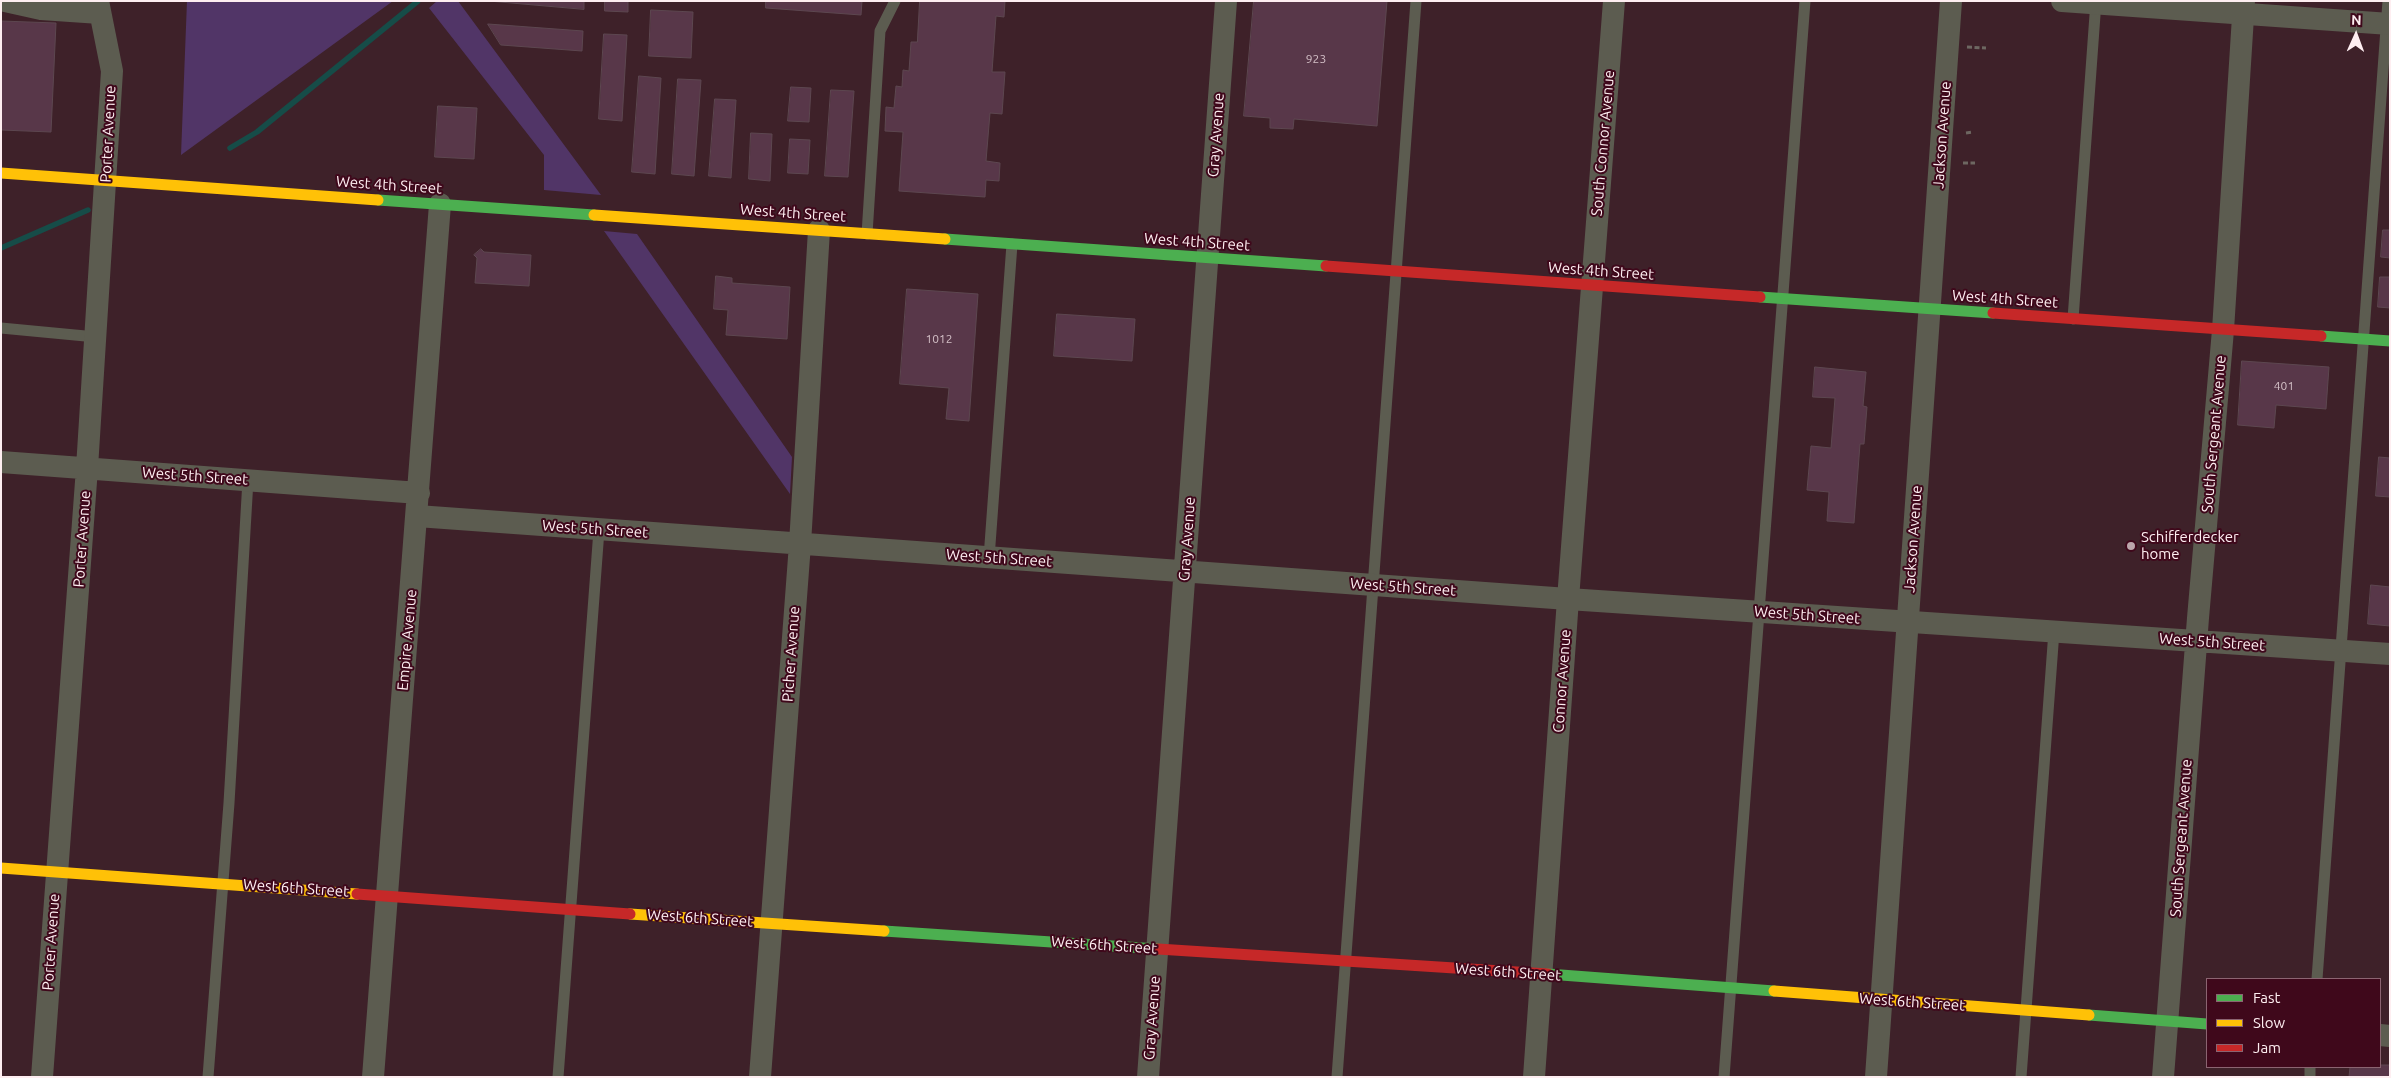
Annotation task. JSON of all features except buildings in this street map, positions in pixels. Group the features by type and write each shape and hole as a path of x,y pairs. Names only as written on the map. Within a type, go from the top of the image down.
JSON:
{"street":[{"path":"6,1 41,9 99,7"},
{"name":"Gray Avenue","path":"1148,1077 1226,1"},
{"name":"South Connor Avenue","path":"1591,286 1614,1"},
{"name":"Jackson Avenue","path":"1876,1077 1951,1"},
{"path":"2062,1 2244,7 2388,24"},
{"name":"Porter Avenue","path":"42,1077 87,468 112,70 99,7"},
{"name":"South Sergeant Avenue","path":"2163,1077 2196,642 2223,330 2244,7"},
{"name":"West 4th Street","path":"1,173 2390,341"},
{"name":"Empire Avenue","path":"373,1077 440,204"},
{"name":"Picher Avenue","path":"760,1077 800,544 820,230"},
{"name":"Connor Avenue","path":"1534,1077 1591,286"},
{"name":"West 5th Street","path":"1,462 419,493"},
{"name":"West 5th Street","path":"417,516 1568,599 2390,654"},
{"name":"West 6th Street","path":"1,868 387,894 770,924 1542,974 1731,990 2206,1024"}],"lane":[{"path":"867,234 880,31 895,1"},
{"path":"1336,1077 1416,1"},
{"path":"1724,1077 1805,1"},
{"path":"2317,978 2388,24 2388,1"},
{"path":"2073,319 2096,2"},
{"path":"989,558 1012,244"},
{"path":"1,328 96,337"},
{"path":"208,1077 248,480"},
{"path":"558,1077 569,908 585,727 599,530"},
{"path":"2021,1077 2054,631"}],"path":[{"path":"1966,133 1974,132"},
{"path":"1963,163 1976,163"}],"shaded area":[{"path":"187,1 393,1 181,155"},
{"path":"437,1 458,1 601,195 544,190 544,155 429,8"},
{"path":"604,231 637,234 792,457 790,494"}],"waterway":[{"path":"230,148 257,132 418,1"},
{"path":"1,248 88,210"}],"traffic: fast":[{"path":"378,200 594,215"},
{"path":"945,239 1326,266"},
{"path":"1760,297 1993,313"},
{"path":"2321,336 2390,341"},
{"path":"884,931 1158,949"},
{"path":"1548,974 1774,991"},
{"path":"2089,1015 2206,1024"}],"traffic: slow":[{"path":"1,173 378,200"},
{"path":"594,215 945,239"},
{"path":"1,868 357,894"},
{"path":"630,914 884,931"},
{"path":"1774,991 2089,1015"}],"traffic: jam":[{"path":"1326,266 1760,297"},
{"path":"1993,313 2321,336"},
{"path":"357,894 630,914"},
{"path":"1158,949 1548,974"}],"place":[{"name":"Schifferdecker home","path":"2131,546"}]}
